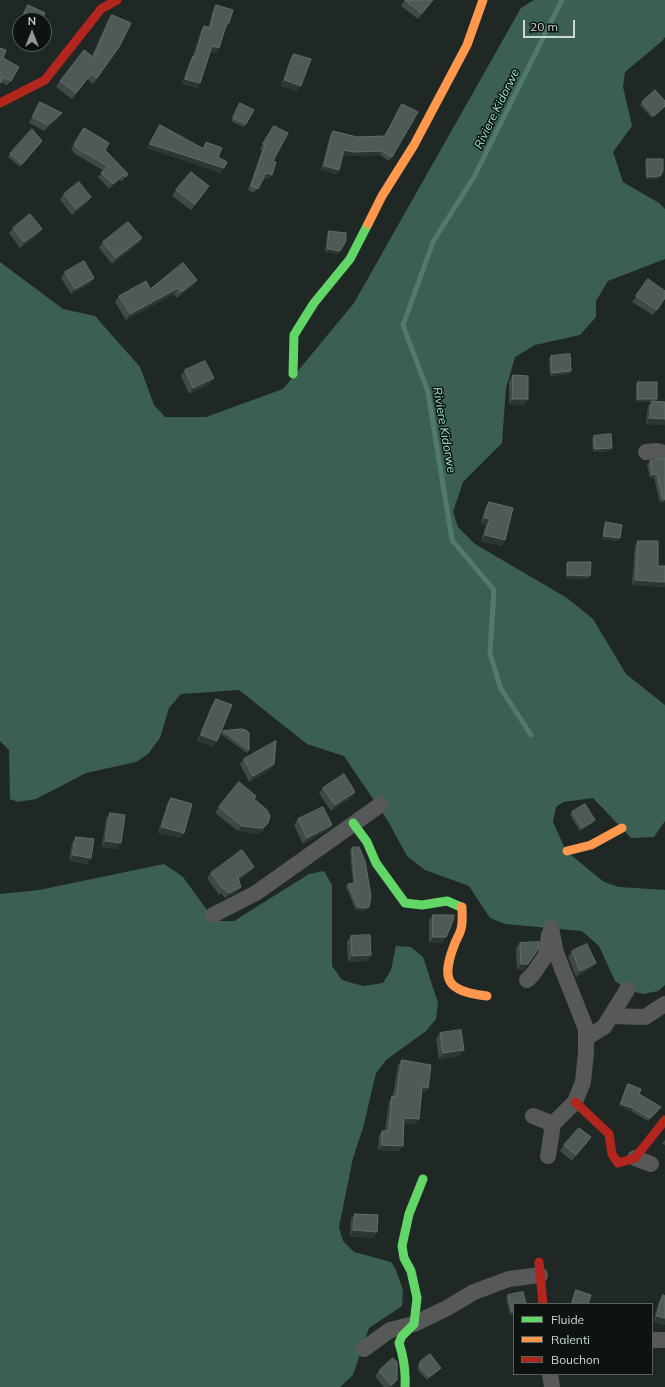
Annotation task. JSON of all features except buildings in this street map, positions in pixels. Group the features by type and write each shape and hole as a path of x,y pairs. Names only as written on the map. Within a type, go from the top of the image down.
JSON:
{"street":[{"path":"0,103 45,80 101,9 117,0"},
{"path":"293,374 294,335 314,303 350,259 382,196 414,145 467,45 483,0"},
{"path":"646,452 665,453"},
{"path":"213,915 256,893 380,805"},
{"path":"353,823 367,842 376,863 405,903 422,905 447,901 462,908 462,927 448,963 448,978 455,989 469,994 487,996"},
{"path":"567,852 591,844 622,828"},
{"path":"527,980 534,974 546,955 551,928 556,953 586,1029 586,1052 583,1082 575,1102 553,1124 548,1156"},
{"path":"586,1038 604,1027 627,990"},
{"path":"611,1016 645,1017 665,1004"},
{"path":"575,1102 609,1134 612,1154 618,1163 635,1158 665,1120"},
{"path":"534,1116 553,1124"},
{"path":"635,1158 651,1164"},
{"path":"404,1387 406,1371 404,1357 399,1343 402,1336 414,1324 417,1298 411,1271 404,1258 402,1246 409,1214 423,1179"},
{"path":"364,1349 390,1330 414,1324 447,1308 474,1292 540,1268 544,1303"},
{"path":"653,1340 665,1340"},
{"path":"550,1375 552,1387"}],"green space":[{"path":"534,0 665,0 665,37 625,72 623,87 632,126 613,152 623,182 659,203 665,209 665,259 608,281 596,301 596,317 580,335 535,345 515,357 506,388 502,443 463,482 453,512 458,527 475,544 567,598 593,619 626,674 665,705 665,821 654,837 631,838 593,798 563,802 556,807 553,822 566,851 604,882 619,887 665,890 665,985 658,991 643,994 627,990 615,981 599,946 582,931 505,924 490,918 469,886 425,870 407,856 388,821 344,756 307,744 239,690 181,694 169,708 160,738 148,754 136,762 86,773 36,799 18,802 10,799 9,750 0,741 0,262 63,309 95,316 140,367 154,405 165,417 206,417 283,389 354,303 521,8"},
{"path":"164,864 183,877 215,921 234,921 309,874 324,871 332,885 332,966 342,980 363,986 383,983 391,970 396,946 411,947 423,957 438,1003 436,1019 426,1031 386,1060 376,1073 363,1128 353,1158 339,1227 343,1241 354,1252 391,1262 395,1268 403,1290 402,1306 369,1328 353,1375 340,1387 0,1387 0,894 39,890"}],"waterway":[{"name":"Riviere Kidorwe","path":"531,735 500,687 490,653 494,590 452,540 428,392 403,325 434,240 474,177 562,0"}],"traffic: fast":[{"path":"293,374 294,335 314,303 350,259 368,224"},
{"path":"353,823 367,842 376,863 405,903 422,905 447,901 461,907"},
{"path":"405,1387 404,1365 399,1343 402,1336 414,1324 417,1298 411,1271 404,1258 402,1246 409,1214 423,1179"}],"traffic: slow":[{"path":"368,224 382,196 414,145 467,45 483,0"},
{"path":"567,851 591,845 622,828"},
{"path":"461,907 462,926 450,956 448,967 450,982 455,987 463,991 487,996"}],"traffic: jam":[{"path":"0,103 45,80 101,9 117,0"},
{"path":"575,1102 609,1134 612,1154 618,1163 635,1158 665,1120"},
{"path":"539,1262 543,1303"}]}
